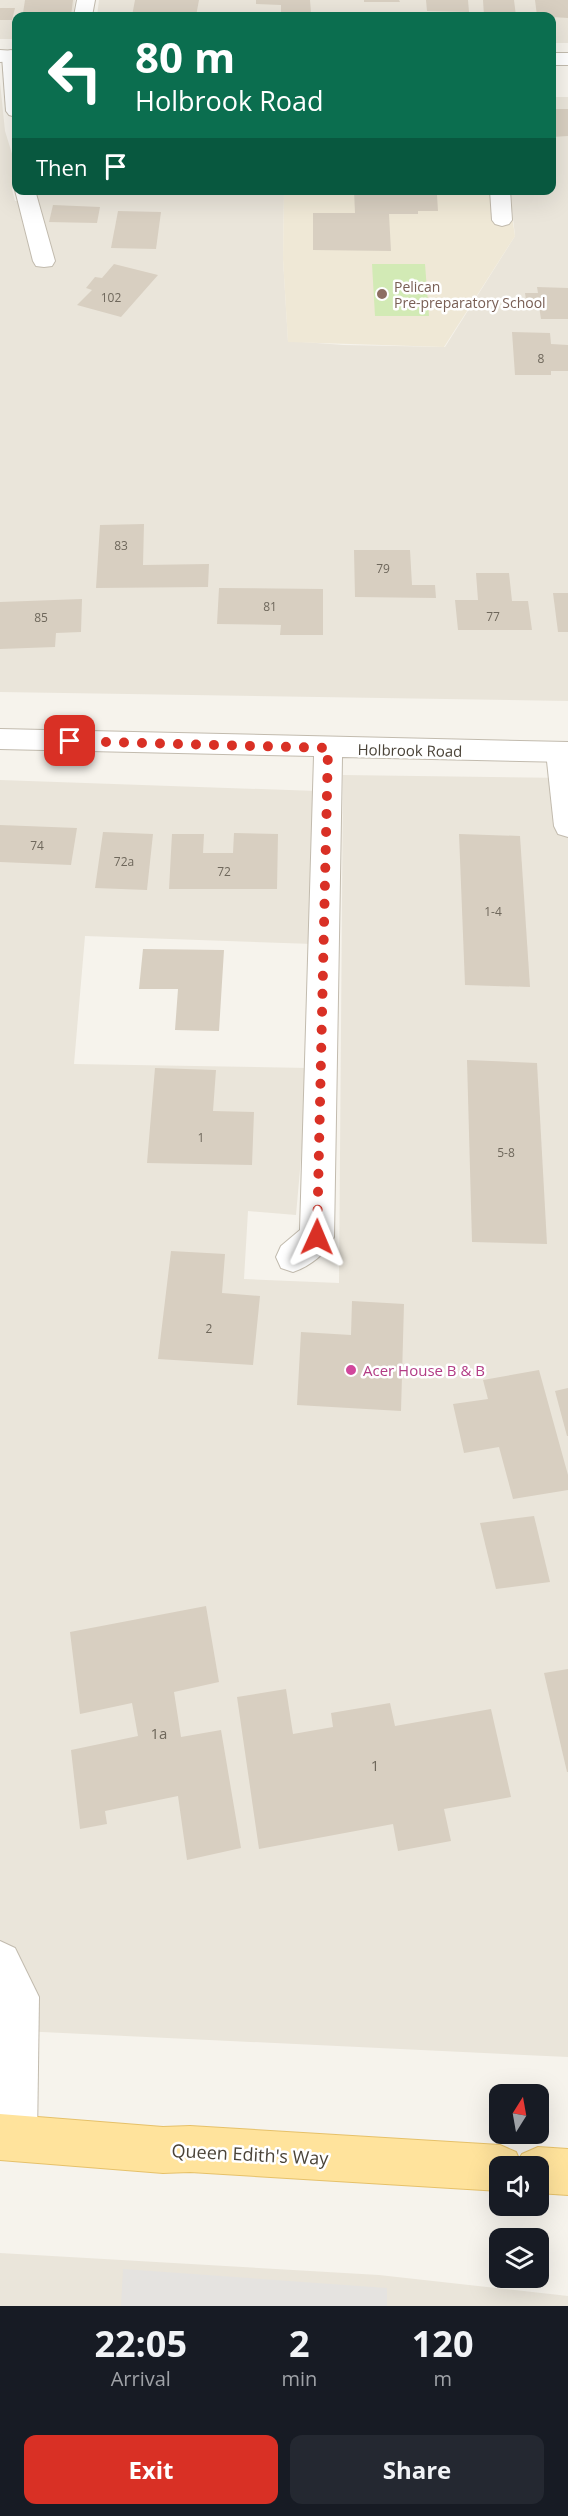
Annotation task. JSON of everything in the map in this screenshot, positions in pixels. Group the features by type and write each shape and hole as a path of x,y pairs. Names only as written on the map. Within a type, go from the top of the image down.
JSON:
{"main road":[{"name":"Queen Edith's Way","path":"7,2138 162,2150 190,2149 489,2167"},
{"path":"549,2171 568,2172"}],"street":[{"path":"9,56 12,80"},
{"path":"26,195 44,261"},
{"path":"500,195 502,220"},
{"name":"Holbrook Road","path":"0,740 564,752"},
{"path":"293,1257 317,1237 328,748"},
{"path":"564,752 568,826"},
{"path":"0,1963 17,1997 7,2138"}],"shaded area":[{"path":"0,0 75,0 74,12 12,12 12,39 0,39"},
{"path":"99,0 568,0 568,43 556,43 556,12 98,12"},
{"path":"0,82 5,131 12,154 12,195 15,201 35,201 35,195 284,195 283,259 288,341 344,345 445,347 515,236 510,195 556,195 556,97 568,97 568,701 0,692"},
{"name":"Pelican Pre-preparatory School","path":"284,195 509,195 515,236 444,347 288,342 283,259"},
{"path":"343,775 568,778 568,2057 0,2030 0,780 317,791 313,944 85,936 74,1064 309,1068 296,1215 248,1211 244,1279 339,1283"},
{"path":"0,2253 379,2275 568,2296 568,2306 0,2306"},
{"path":"123,2269 387,2288 387,2306 121,2306"}],"green space":[{"path":"372,264 425,264 429,316 375,316"}],"building":[{"path":"25,0 73,0 72,12 23,12"},
{"path":"135,0 199,0 197,12 133,12"},
{"path":"256,0 310,0 311,12 281,12 281,5 256,4"},
{"path":"364,0 399,0 400,2 364,2"},
{"path":"426,0 468,0 469,12 427,11"},
{"path":"483,0 514,0 516,12 484,12"},
{"path":"535,0 568,0 568,18 556,17 556,12 536,12"},
{"path":"0,8 15,8 12,12 12,20 0,20"},
{"path":"556,109 568,109 568,136 556,137"},
{"path":"354,195 437,195 438,211 389,214 391,251 313,250 313,213 355,213"},
{"path":"53,205 100,207 97,223 49,222"},
{"path":"118,211 161,212 156,249 111,248"},
{"path":"114,264 158,275 121,317 77,305 92,290 86,288 95,277 102,278"},
{"path":"537,287 568,288 568,319 541,319 539,306 527,306 525,293 538,293"},
{"path":"512,332 550,333 551,344 568,345 568,371 551,371 551,375 515,375"},
{"path":"144,524 143,565 209,564 208,587 96,588 100,525"},
{"path":"354,550 410,550 412,585 435,585 436,598 355,597"},
{"path":"476,573 509,573 512,601 528,601 532,630 458,630 455,600 478,600"},
{"path":"219,588 323,589 323,635 280,635 281,625 217,624"},
{"path":"553,593 568,593 568,632 558,632"},
{"path":"82,599 81,632 56,633 55,647 0,649 0,602"},
{"path":"0,825 77,828 71,865 0,862"},
{"path":"103,832 153,834 147,890 95,888"},
{"path":"234,833 278,834 277,889 169,889 172,834 204,834 203,853 233,853"},
{"path":"459,834 520,836 530,987 465,985"},
{"path":"143,949 224,950 219,1031 175,1030 178,989 139,989"},
{"path":"467,1060 537,1063 547,1244 472,1242"},
{"path":"155,1068 216,1070 213,1111 254,1112 252,1165 147,1163"},
{"path":"171,1251 225,1254 222,1293 260,1296 253,1365 158,1359"},
{"name":"Acer House B & B","path":"352,1301 404,1304 401,1411 297,1405 301,1332 351,1335"},
{"path":"539,1370 568,1475 568,1490 513,1499 499,1447 464,1453 453,1404 488,1399 483,1380"},
{"path":"568,1388 568,1436 567,1436 555,1391"},
{"path":"534,1516 550,1582 496,1589 480,1523"},
{"path":"206,1606 219,1682 174,1692 181,1737 221,1730 241,1848 187,1860 178,1796 105,1811 107,1824 80,1829 71,1750 138,1736 132,1703 80,1714 70,1632"},
{"path":"568,1669 568,1772 567,1772 544,1673"},
{"path":"286,1689 293,1734 333,1727 331,1713 390,1703 395,1726 491,1709 511,1797 444,1809 451,1841 398,1851 393,1824 259,1849 237,1697"}],"place":[{"name":"Pelican Pre-preparatory School","path":"382,294"},
{"name":"Acer House B & B","path":"351,1370"}],"route":[{"path":"70,741 328,748 317,1237"}]}
